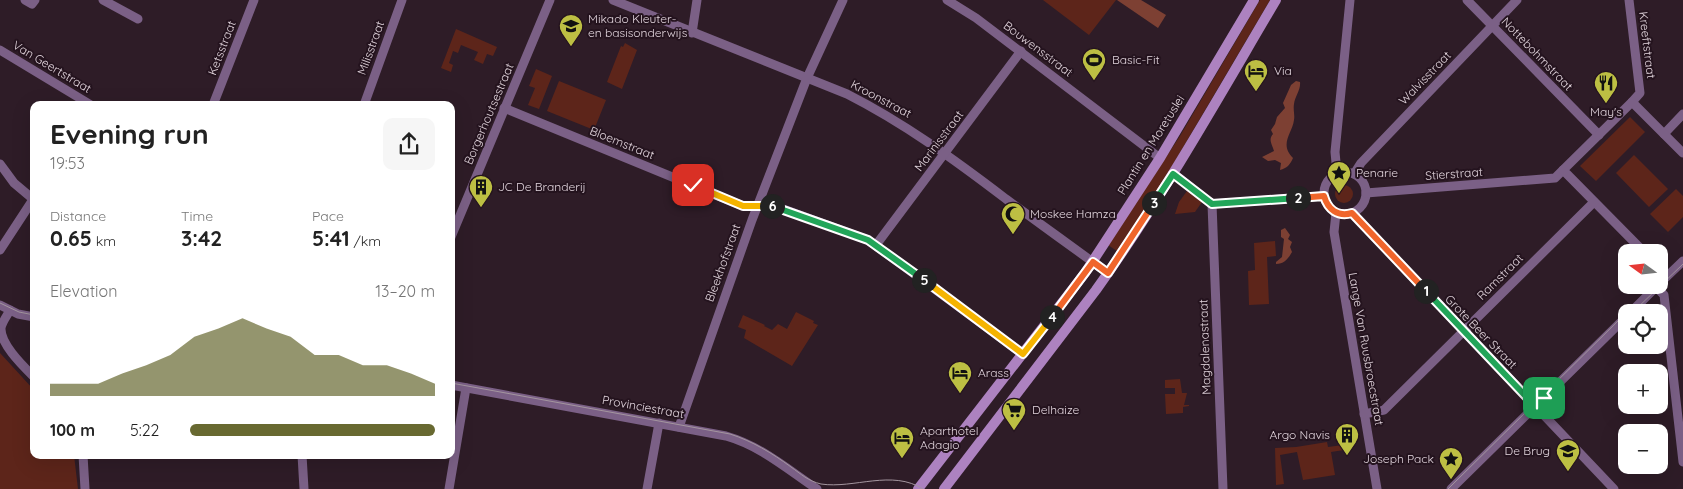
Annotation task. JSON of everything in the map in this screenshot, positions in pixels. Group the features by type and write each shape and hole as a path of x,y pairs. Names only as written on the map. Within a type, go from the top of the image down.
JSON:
{"main road":[{"name":"Plantin en Moretuslei","path":"918,489 1093,262 1160,158 1254,0"},
{"path":"944,489 1108,273 1173,174 1276,0"}],"street":[{"path":"26,0 32,4 35,0"},
{"path":"103,0 138,19"},
{"name":"Ketsstraat","path":"215,101 254,0"},
{"name":"Milisstraat","path":"365,101 402,0"},
{"name":"Borgerhoutsestraat","path":"455,227 550,0"},
{"name":"Kroonstraat","path":"613,0 847,94 870,106 906,126 945,153 1108,273"},
{"path":"692,33 697,0"},
{"name":"Bleekhofstraat","path":"680,427 710,336 758,205 807,78 843,0"},
{"name":"Bouwensstraat","path":"947,0 976,18 1021,51 1160,158"},
{"path":"1338,173 1335,152 1350,0"},
{"name":"Nottebohmstraat","path":"1467,0 1599,135"},
{"name":"Walvisstraat","path":"1354,174 1361,163 1517,0"},
{"name":"Kreeftstraat","path":"1629,0 1640,93 1632,102"},
{"name":"Van Geertstraat","path":"0,50 84,101"},
{"name":"Marinisstraat","path":"876,245 1021,51"},
{"path":"1636,244 1563,170 1632,102 1683,153"},
{"name":"Bloemstraat","path":"504,108 743,206 775,206 868,240 1023,354"},
{"path":"1664,134 1680,117"},
{"path":"0,164 14,184 30,196"},
{"name":"Stierstraat","path":"1366,193 1543,180 1555,178 1563,170"},
{"path":"1338,173 1354,174 1362,182 1366,193 1362,205 1347,215 1336,213 1326,203 1324,196 1326,182 1338,173"},
{"path":"1173,174 1212,204 1324,196"},
{"name":"Ramstraat","path":"1364,414 1384,410 1594,202"},
{"path":"0,250 30,203"},
{"name":"Magdalenastraat","path":"1212,204 1223,489"},
{"name":"Lange Van Ruusbroecstraat","path":"1336,213 1334,232 1377,489"},
{"name":"Grote Beer Straat","path":"1352,213 1614,489"},
{"path":"1668,276 1683,261"},
{"path":"1639,304 1650,294"},
{"path":"1663,294 1683,462"},
{"path":"0,305 24,316 30,317"},
{"path":"10,310 1,326 1,338 30,373"},
{"path":"1451,489 1618,325"},
{"name":"Provinciestraat","path":"455,386 726,436 752,445 789,468 816,489"},
{"path":"455,457 466,388"},
{"path":"647,489 659,423"},
{"path":"84,459 85,489"},
{"path":"302,459 304,489"},
{"path":"450,489 455,459"}],"shaded area":[{"path":"1043,0 1116,0 1089,35"},
{"path":"1117,0 1141,0 1166,15 1158,28"},
{"path":"1260,0 1270,0 1156,193 1117,251 1108,245 1180,136"},
{"path":"456,29 497,47 493,56 487,54 483,64 474,60 478,52 461,45 458,53 453,51 449,63 453,65 451,72 441,68"},
{"path":"625,43 637,50 622,89 607,82 621,46 623,47"},
{"path":"536,69 552,76 539,109 528,105 535,88 529,86"},
{"path":"559,81 606,100 594,130 547,111"},
{"path":"1296,81 1300,82 1300,85 1294,104 1293,125 1287,144 1289,153 1293,158 1288,166 1280,170 1281,163 1275,160 1268,161 1262,157 1274,151 1271,130 1277,117 1285,108 1283,103 1291,85"},
{"path":"1630,117 1645,132 1596,181 1580,166"},
{"path":"1634,155 1668,189 1649,207 1616,173"},
{"path":"1340,185 1348,185 1353,190 1351,201 1340,203 1335,198 1335,190"},
{"path":"1676,189 1683,196 1683,217 1668,232 1650,214"},
{"path":"1187,191 1202,202 1195,212 1175,214 1179,202"},
{"path":"1285,228 1290,235 1288,239 1292,242 1290,247 1292,252 1286,261 1276,264 1282,257 1284,239 1281,237 1281,230"},
{"path":"1275,241 1276,256 1267,257 1269,304 1249,305 1248,271 1255,270 1254,243"},
{"path":"796,312 818,325 792,366 744,338 746,330 738,327 743,315 772,330 778,324 787,329"},
{"path":"0,353 30,386 30,459 74,459 78,489 0,489"},
{"path":"1180,379 1182,393 1187,393 1184,405 1189,406 1183,407 1183,413 1166,414 1165,394 1175,394 1175,388 1165,388 1165,380"},
{"path":"1327,442 1328,447 1343,445 1344,450 1331,452 1335,475 1303,480 1297,452 1280,455 1284,484 1276,485 1275,448"}],"tram line":[{"path":"1641,304 1683,264"},
{"path":"0,303 19,312 30,314"},
{"path":"1448,489 1618,321"},
{"path":"455,384 730,434 762,448 805,477 821,484 834,485 899,480 923,489"}],"place":[{"name":"Mikado Kleuter- en basisonderwijs","path":"571,47"},
{"name":"Basic-Fit","path":"1094,81"},
{"name":"Via","path":"1256,92"},
{"name":"May's","path":"1606,104"},
{"name":"Penarie","path":"1339,194"},
{"name":"JC De Branderij","path":"481,208"},
{"name":"Moskee Hamza","path":"1013,235"},
{"name":"Arass","path":"960,394"},
{"name":"Delhaize","path":"1014,431"},
{"name":"Argo Navis","path":"1347,456"},
{"name":"Aparthotel Adagio","path":"902,459"},
{"name":"De Brug","path":"1568,472"},
{"name":"Joseph Pack","path":"1451,480"}],"route":[{"path":"693,185 743,206 775,206 868,240 1023,354 1093,262 1108,273 1173,174 1212,204 1324,196 1330,209 1336,213 1347,215 1352,213 1535,406 1544,398"}]}
